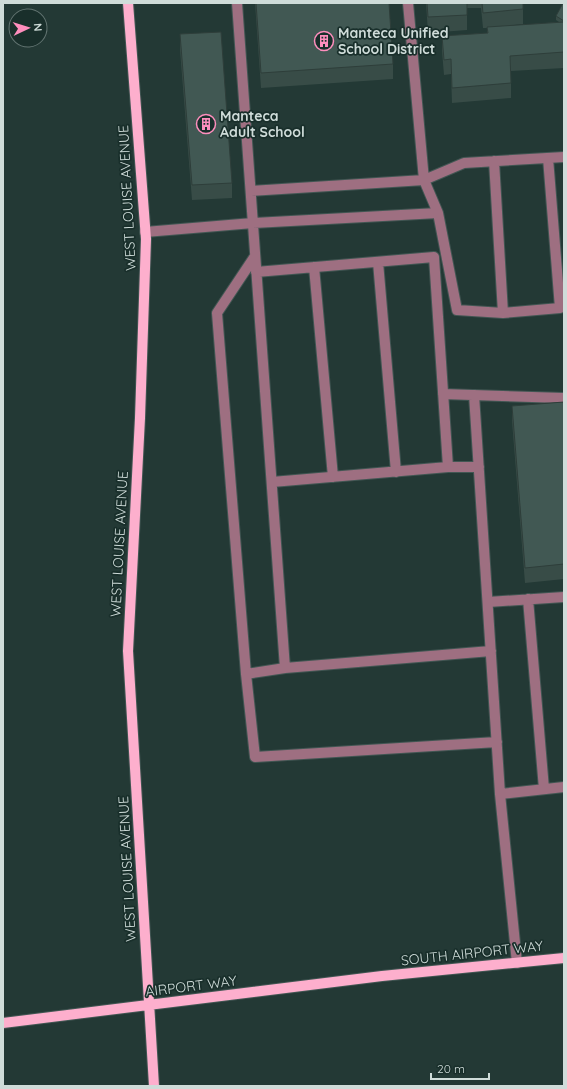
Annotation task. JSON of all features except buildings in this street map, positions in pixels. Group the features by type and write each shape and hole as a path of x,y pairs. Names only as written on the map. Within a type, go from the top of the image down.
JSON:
{"main road":[{"name":"WEST LOUISE AVENUE","path":"128,3 145,232 140,418 128,651 148,1006 154,1086"},
{"name":"SOUTH AIRPORT WAY","path":"382,976 564,958"},
{"name":"AIRPORT WAY","path":"3,1023 382,976"}],"lane":[{"path":"237,3 285,668"},
{"path":"408,3 424,180 438,213 457,310 503,313 560,308 548,158"},
{"path":"251,191 424,180 464,163 564,158"},
{"path":"494,161 503,313"},
{"path":"145,232 253,223 438,213"},
{"path":"255,256 217,313 246,674 256,757 497,742"},
{"path":"256,272 446,256"},
{"path":"434,257 448,467"},
{"path":"378,262 396,472"},
{"path":"314,267 333,477"},
{"path":"443,394 564,398"},
{"path":"474,395 500,794 517,963"},
{"path":"272,482 448,467 479,467"},
{"path":"488,602 564,597"},
{"path":"528,599 544,789"},
{"path":"246,674 285,668 491,651"},
{"path":"500,794 564,787"}],"place":[{"name":"Manteca Unified School District","path":"324,41"},
{"name":"Manteca Adult School","path":"206,124"}]}
